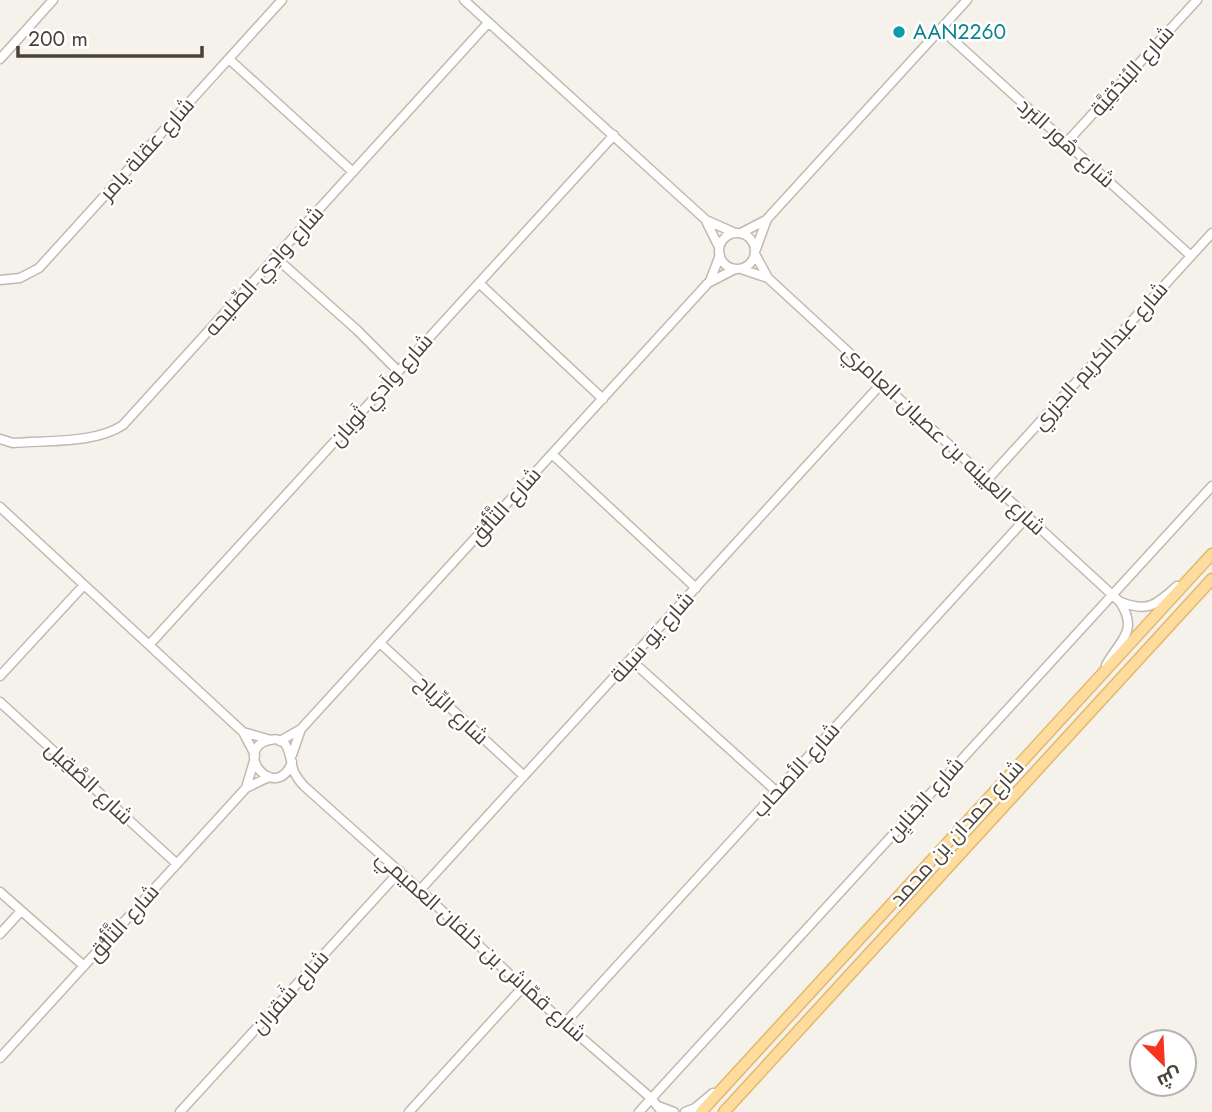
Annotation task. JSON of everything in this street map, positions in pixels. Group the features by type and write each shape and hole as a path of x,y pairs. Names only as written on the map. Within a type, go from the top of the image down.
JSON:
{"main road":[{"name":"شارع حمدان بن محمد","path":"701,1112 1212,554"},
{"name":"شارع حمدان بن محمد","path":"724,1112 1212,579"}],"street":[{"path":"0,59 54,0"},
{"name":"شارع عقلة يامر","path":"0,280 20,278 39,268 282,0"},
{"path":"464,0 706,220 749,237 755,252"},
{"path":"720,251 723,239 767,219 967,0"},
{"name":"شارع البُندُقِيَّة","path":"1066,143 1197,0"},
{"name":"شارع وادِي الصِّليحه","path":"0,439 13,443 92,437 116,429 163,383 488,23"},
{"name":"شارع هُور البَرد","path":"941,29 1191,257"},
{"path":"229,59 353,172"},
{"name":"شارع واَدي ثَوبان","path":"149,645 614,135"},
{"path":"706,220 727,266 737,269 749,264 767,219"},
{"name":"شارع عبدالكريم الجزري","path":"987,480 1212,233"},
{"name":"شارع التَّألُّق","path":"708,283 720,251"},
{"name":"شارع العيينه بن عصيان العامري","path":"755,252 768,278 1120,602"},
{"path":"275,257 357,330 398,371"},
{"name":"شارع العيينه بن عصيان العامري","path":"737,269 768,278"},
{"name":"شارع التَّألُّق","path":"275,741 301,729 708,283 737,269"},
{"path":"479,283 603,398"},
{"name":"شارع يَو سَبلة","path":"420,890 883,383"},
{"path":"552,454 696,588"},
{"name":"شارع الجَنايِن","path":"639,1112 1212,486"},
{"path":"0,507 243,732 259,771 273,777 285,774 292,759 286,745 243,732"},
{"name":"شارع الأصحاب","path":"565,1023 1027,517"},
{"path":"1120,602 1139,608 1153,606 1196,571"},
{"path":"0,676 84,585"},
{"path":"1102,674 1128,629 1129,619 1120,602"},
{"name":"شارع الرِّياح","path":"380,643 524,776"},
{"path":"631,660 776,791"},
{"name":"شارع الصَّقِيل","path":"0,702 177,864"},
{"name":"شارع التَّألُّق","path":"292,759 301,729"},
{"path":"255,758 262,744 275,741"},
{"name":"شارع التَّألُّق","path":"0,1058 246,788 255,758"},
{"name":"شارع قمّاش بن خلفان العميمي","path":"292,759 296,775 304,786 660,1109 674,1112"},
{"name":"شارع التَّألُّق","path":"246,788 273,777"},
{"name":"شارع قمّاش بن خلفان العميمي","path":"273,777 304,786"},
{"name":"شارع شَقران","path":"180,1112 400,871"},
{"path":"0,892 84,966"},
{"path":"0,934 21,911"},
{"path":"409,1112 523,987"},
{"path":"685,1112 725,1086"}],"place":[{"name":"AAN2260","path":"899,32"}]}
